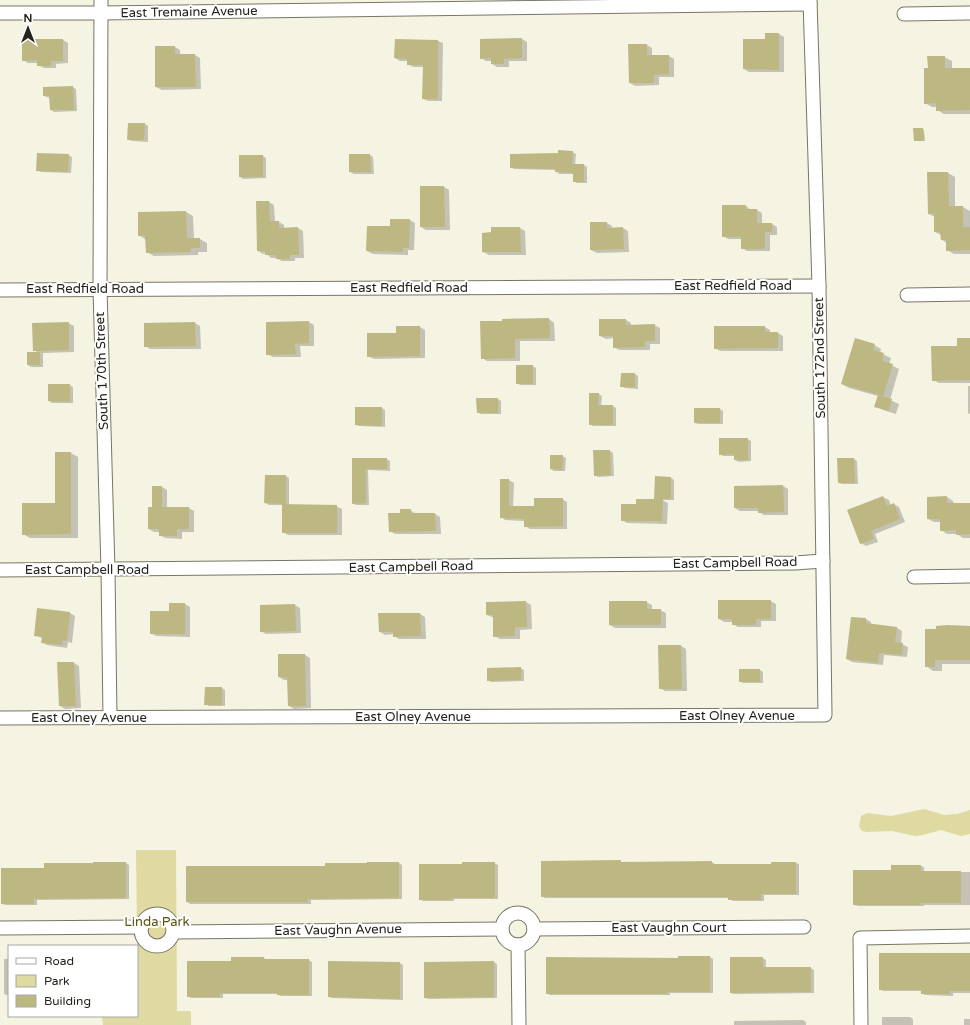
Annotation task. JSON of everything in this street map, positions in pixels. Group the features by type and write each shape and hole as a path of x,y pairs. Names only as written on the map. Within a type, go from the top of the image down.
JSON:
{"street":[{"name":"South 170th Street","path":"101,0 100,289 108,570 110,718"},
{"name":"East Tremaine Avenue","path":"0,13 101,13 810,2"},
{"name":"South 172nd Street","path":"810,2 818,286 825,715"},
{"path":"904,14 970,13"},
{"name":"East Redfield Road","path":"0,290 818,286"},
{"path":"907,295 970,294"},
{"name":"East Campbell Road","path":"0,570 795,563 823,561"},
{"path":"914,577 970,576"},
{"name":"East Olney Avenue","path":"0,718 825,715"},
{"path":"159,914 169,919 172,924 173,932 171,938 167,942 162,945 156,945 148,943 144,938 142,927 145,920 150,916 159,914"},
{"path":"520,914 530,919 534,929 529,941 518,945 508,941 503,935 502,929 507,918 512,915 520,914"},
{"path":"0,928 142,927"},
{"name":"East Vaughn Court","path":"534,929 804,927"},
{"name":"East Vaughn Avenue","path":"173,932 502,929"},
{"path":"861,1025 860,938 970,936"},
{"path":"518,945 519,1025"}],"green space":[{"path":"924,809 944,815 957,814 970,810 970,834 961,836 941,830 915,836 892,831 867,832 862,831 859,827 861,816 867,813 891,816"},
{"name":"Linda Park","path":"136,850 176,850 177,1011 191,1011 191,1025 103,1025 102,1017 138,1017"}],"building":[{"path":"765,33 779,33 779,70 743,69 743,39 765,39"},
{"path":"522,38 522,58 504,59 504,64 491,64 491,58 480,59 480,39"},
{"path":"22,39 63,39 63,61 51,61 51,66 37,66 37,60 22,61"},
{"path":"395,39 438,40 438,99 422,99 423,65 407,65 407,59 394,58"},
{"path":"628,44 647,44 647,55 669,55 669,74 654,75 654,83 629,83"},
{"path":"155,46 175,46 175,54 195,54 196,87 155,87"},
{"path":"927,56 945,56 945,68 970,68 970,110 936,111 936,103 924,104 924,68 928,68"},
{"path":"73,86 74,110 50,110 49,96 43,96 43,87"},
{"path":"128,123 145,123 144,140 127,140"},
{"path":"913,128 923,128 924,141 914,141"},
{"path":"558,150 573,151 572,164 584,164 584,182 573,182 573,173 555,172 555,169 510,168 510,154 558,153"},
{"path":"37,153 69,154 68,172 36,171"},
{"path":"349,154 370,154 371,172 349,172"},
{"path":"239,155 263,155 263,177 239,177"},
{"path":"927,172 948,172 949,206 963,206 963,227 970,227 970,250 946,251 946,240 941,240 940,232 934,232 934,214 928,214"},
{"path":"420,186 444,186 445,227 420,227"},
{"path":"256,201 269,201 270,221 279,221 279,228 298,227 299,255 290,255 290,259 276,259 276,255 265,255 265,251 257,251"},
{"path":"722,205 746,205 746,209 757,209 757,223 772,223 772,232 765,232 765,249 741,249 741,237 722,237"},
{"path":"186,211 187,238 200,238 200,248 191,248 191,252 146,253 145,236 138,236 138,212"},
{"path":"390,219 410,219 409,248 403,248 403,252 366,251 367,226 390,226"},
{"path":"590,222 607,222 607,228 623,227 624,249 590,250"},
{"path":"491,227 520,227 521,252 482,252 482,233 491,232"},
{"path":"549,318 550,338 515,339 515,358 481,359 480,321"},
{"path":"599,319 626,319 626,325 655,324 655,341 645,341 645,347 613,348 613,336 599,336"},
{"path":"309,321 309,343 295,344 296,354 266,355 266,322"},
{"path":"69,322 69,350 33,351 32,323"},
{"path":"195,322 196,346 144,347 144,323"},
{"path":"396,326 420,326 420,356 367,357 367,333 396,333"},
{"path":"714,326 765,326 765,332 778,332 778,348 714,349"},
{"path":"855,338 875,344 873,350 884,353 882,361 893,364 883,396 841,384"},
{"path":"957,338 970,338 970,380 932,381 931,346 957,346"},
{"path":"27,352 40,352 40,365 27,365"},
{"path":"516,365 533,365 533,384 516,384"},
{"path":"621,373 635,373 635,387 620,387"},
{"path":"48,384 70,384 70,402 48,401"},
{"path":"589,393 599,393 598,405 613,405 613,425 589,425"},
{"path":"878,395 892,399 889,411 874,407"},
{"path":"476,398 498,398 498,413 477,413"},
{"path":"355,407 382,407 382,426 355,425"},
{"path":"694,408 720,408 720,423 694,423"},
{"path":"719,438 748,438 748,460 734,460 734,454 719,455"},
{"path":"593,450 610,450 611,475 594,476"},
{"path":"55,452 71,452 71,534 22,535 22,503 55,503"},
{"path":"550,455 563,455 562,470 550,469"},
{"path":"352,458 387,458 387,469 366,469 366,503 352,504"},
{"path":"837,458 854,458 855,483 838,483"},
{"path":"265,475 286,475 286,504 264,503"},
{"path":"655,476 671,477 671,499 654,499"},
{"path":"500,479 509,479 509,506 534,506 534,498 563,498 563,526 524,527 524,519 500,518"},
{"path":"783,485 784,512 758,513 758,508 734,508 734,486"},
{"path":"152,486 162,486 162,507 189,507 189,529 177,529 177,536 159,536 159,529 148,529 148,507 152,507"},
{"path":"883,496 887,506 894,503 900,519 871,531 874,539 860,544 847,510"},
{"path":"947,496 947,503 970,503 970,534 956,535 956,530 940,531 940,519 927,519 927,497"},
{"path":"636,499 663,499 662,521 621,521 621,504 636,504"},
{"path":"282,504 337,505 337,533 282,533"},
{"path":"400,509 411,509 411,513 435,513 436,531 389,532 388,513 400,513"},
{"path":"718,600 771,600 771,619 756,619 756,625 732,625 732,619 718,619"},
{"path":"526,601 527,627 515,627 515,636 493,637 493,615 486,615 486,602"},
{"path":"609,601 647,601 647,609 661,609 661,625 609,625"},
{"path":"169,603 185,603 185,634 150,634 150,611 169,611"},
{"path":"295,604 296,631 260,632 260,605"},
{"path":"37,608 70,612 67,641 63,640 62,645 41,643 42,637 34,636"},
{"path":"378,613 420,613 421,636 393,637 393,632 379,632"},
{"path":"851,617 866,618 866,623 897,627 895,642 903,643 902,655 879,653 878,663 846,659"},
{"path":"936,626 970,626 970,660 935,660 935,667 925,667 925,629 936,629"},
{"path":"658,645 681,645 682,689 659,689"},
{"path":"278,654 305,654 306,706 288,706 287,677 278,677"},
{"path":"57,662 74,662 76,706 59,706"},
{"path":"521,667 521,680 487,681 487,668"},
{"path":"739,669 760,669 760,682 739,682"},
{"path":"205,687 222,687 222,705 204,705"},
{"path":"621,860 621,862 712,861 712,864 771,864 771,862 796,862 796,894 761,894 761,900 728,900 728,897 541,897 541,861"},
{"path":"126,862 126,898 34,899 34,904 1,904 1,868 44,868 44,863"},
{"path":"399,862 399,898 308,899 308,902 186,902 186,866 325,866 325,863"},
{"path":"462,862 495,862 495,898 419,900 419,864 462,864"},
{"path":"891,865 921,865 921,871 961,871 961,903 921,903 921,905 853,905 853,870 891,870"},
{"path":"879,953 970,953 970,991 950,991 950,994 921,994 921,990 879,990"},
{"path":"678,956 710,956 710,992 667,992 667,994 546,994 546,957 678,958"},
{"path":"231,957 309,959 309,995 277,995 277,993 220,993 220,997 187,997 187,961 231,961"},
{"path":"730,957 763,957 763,967 811,967 811,992 730,993"},
{"path":"328,961 400,962 400,999 328,997"},
{"path":"494,961 494,997 424,998 424,962"}]}
